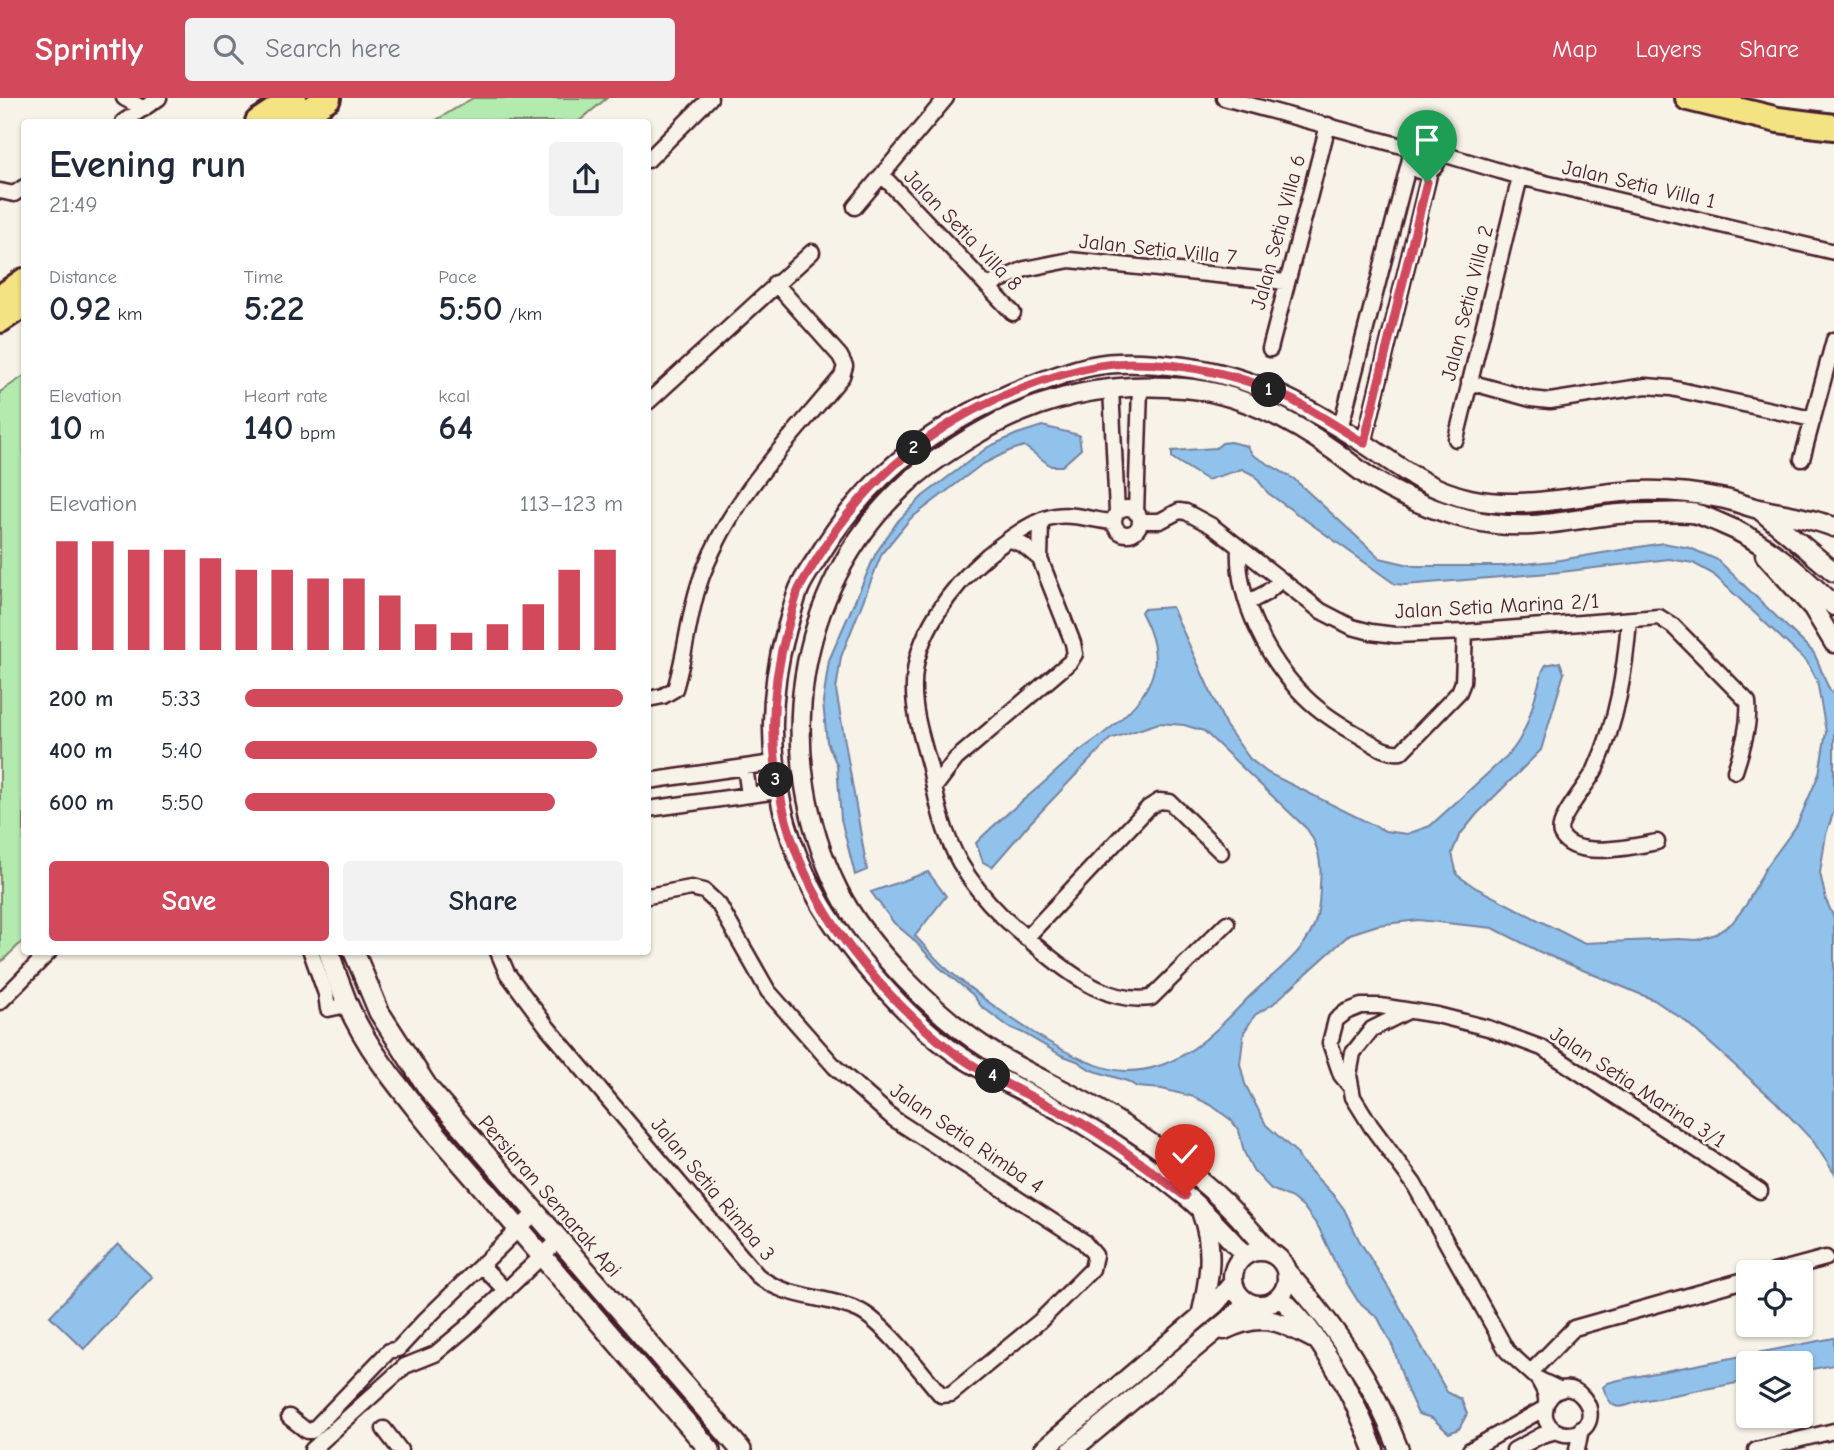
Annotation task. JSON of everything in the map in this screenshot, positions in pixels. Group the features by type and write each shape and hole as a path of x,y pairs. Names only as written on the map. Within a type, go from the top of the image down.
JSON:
{"highway":[{"path":"262,119 294,98"},
{"path":"296,119 328,98"},
{"path":"1688,98 1794,123 1834,126"},
{"path":"1751,98 1785,106 1834,126"},
{"path":"0,298 21,283"},
{"path":"0,320 21,306"}],"main road":[{"path":"329,955 347,1005 395,1081 438,1136 710,1450"},
{"name":"Persiaran Semarak Api","path":"355,955 379,1012 428,1088 741,1450"}],"street":[{"path":"124,98 144,109"},
{"path":"128,119 159,98"},
{"path":"651,157 710,98"},
{"path":"855,207 946,98"},
{"path":"1224,98 1328,125 1412,154"},
{"name":"Jalan Setia Villa 6","path":"1270,349 1328,125"},
{"path":"1340,429 1412,154 1423,145 1428,145 1436,152 1438,161 1430,171 1364,443"},
{"name":"Jalan Setia Villa 1","path":"1436,152 1520,177 1834,253"},
{"path":"1412,154 1417,170 1430,171"},
{"name":"Jalan Setia Villa 8","path":"883,176 1013,313"},
{"name":"Jalan Setia Villa 2","path":"1456,439 1520,177"},
{"path":"0,191 14,194 21,189"},
{"path":"651,399 812,252"},
{"name":"Jalan Setia Villa 7","path":"987,286 1025,269 1070,260 1286,282"},
{"path":"651,698 663,696 675,689 704,571 725,525 763,468 842,376 845,366 840,356 775,283"},
{"path":"1802,459 1834,340"},
{"path":"1245,1255 1185,1196 1084,1125 954,1052 906,1010 860,959 821,905 797,855 778,791 773,763 775,690 781,650 799,589 836,528 890,468 927,438 970,411 1012,392 1093,366 1132,363 1187,367 1241,379 1292,399 1364,443 1422,483 1470,499 1518,504 1622,492 1673,491 1723,499 1760,510 1797,514 1834,527"},
{"path":"1469,382 1531,399 1550,401 1646,386 1671,388 1812,419"},
{"path":"1111,388 1115,528 1124,535 1136,531 1138,517 1140,388"},
{"path":"1270,1252 1262,1250 1245,1255 1235,1267 1233,1283 1236,1291 1249,1303 1265,1305 1280,1297 1287,1281 1287,1272 1284,1264 1224,1201 1191,1173 1095,1107 1044,1082 986,1048 932,1004 877,946 840,894 820,846 806,798 801,759 802,684 817,622 846,557 876,516 906,484 943,455 985,428 1029,407 1073,394 1111,388 1187,388 1229,397 1263,410 1295,425 1334,450 1369,478 1418,504 1471,520 1520,527 1617,513 1695,513 1745,533 1795,567 1834,606"},
{"path":"1115,517 1123,508 1129,508 1138,517"},
{"path":"1760,510 1834,572"},
{"name":"Jalan Setia Marina 2/1","path":"1138,517 1160,520 1179,511 1186,512 1212,526 1321,611 1352,627 1395,635 1659,617 1673,626 1748,702 1749,714 1743,747 1735,771"},
{"path":"1115,517 1052,516 1026,529 970,570 943,605 925,638 913,684 939,814 961,865 1007,923 1067,971 1093,987 1120,998 1151,998 1227,923"},
{"path":"934,788 956,759 1070,662 1075,653 1040,559 1041,522"},
{"path":"1745,533 1813,608 1834,643"},
{"path":"1009,539 1023,545 1040,559"},
{"path":"1240,547 1238,564 1248,602 1274,657 1305,698 1339,725 1387,752 1401,752 1459,692 1463,682 1465,632"},
{"path":"1248,602 1266,593 1280,581"},
{"path":"1629,620 1626,666 1615,715 1589,782 1567,811 1560,826 1561,834 1568,841 1583,848 1609,851 1657,842"},
{"path":"925,750 956,759"},
{"path":"651,782 773,763"},
{"path":"744,767 749,795"},
{"path":"651,809 778,791"},
{"path":"1026,938 1148,808 1159,801 1170,802 1221,852"},
{"name":"Jalan Setia Rimba 4","path":"651,895 691,888 704,891 719,905 768,991 835,1067 894,1119 1083,1241 1095,1255 1092,1269 1040,1321 959,1389 951,1394 941,1395"},
{"path":"0,1002 46,955"},
{"path":"311,955 326,994 328,1009 347,1005"},
{"name":"Jalan Setia Rimba 3","path":"499,955 507,973 548,1028 757,1275 768,1285 856,1308 872,1317 941,1395"},
{"path":"1372,1029 1361,1006 1336,1020 1331,1043 1341,1075 1371,1126 1414,1184 1507,1351 1535,1376 1561,1390"},
{"name":"Jalan Setia Marina 3/1","path":"1361,1006 1380,1006 1437,1015 1488,1028 1542,1048 1760,1191"},
{"path":"1349,1086 1352,1056 1372,1029 1407,1012"},
{"path":"1201,1210 1209,1232 1211,1252 1209,1282 1201,1316"},
{"path":"289,1417 307,1432 312,1431 389,1350 398,1349 535,1213"},
{"path":"312,1450 405,1366 435,1354 559,1240"},
{"path":"1813,1262 1826,1258"},
{"path":"481,1265 506,1290"},
{"path":"1287,1272 1347,1345 1388,1421 1399,1450"},
{"path":"1535,1376 1574,1328 1736,1282"},
{"path":"1043,1450 1222,1298 1233,1283"},
{"path":"1280,1297 1319,1341 1345,1381 1374,1450"},
{"path":"1072,1450 1249,1303"},
{"path":"1199,1343 1242,1322 1259,1318 1273,1320 1319,1341"},
{"path":"398,1349 405,1366"},
{"path":"1535,1376 1546,1405 1547,1421 1571,1450"},
{"path":"1469,1450 1546,1405 1555,1392 1561,1390 1576,1391 1587,1401 1589,1416 1581,1429 1577,1450"},
{"path":"1366,1429 1388,1421"},
{"path":"384,1429 400,1450"},
{"path":"1514,1450 1542,1435 1575,1433 1581,1429"},
{"path":"1756,1450 1834,1431"}],"green space":[{"path":"473,98 607,98 582,119 438,119"},
{"path":"21,378 21,943 0,963 0,392"}],"water":[{"path":"1042,426 1079,435 1081,449 1062,466 1051,466 1024,446 981,465 910,519 882,553 841,657 836,690 867,870 855,875 841,819 837,765 827,742 823,702 829,660 876,553 898,521 923,496 988,447"},
{"path":"1222,443 1247,446 1253,455 1294,479 1380,558 1414,566 1503,566 1554,561 1663,543 1690,548 1718,560 1813,652 1827,686 1834,695 1834,811 1826,834 1820,873 1826,900 1834,918 1834,1173 1813,1141 1775,1101 1684,1020 1654,1000 1540,952 1493,928 1418,920 1378,925 1350,934 1273,1004 1255,1015 1244,1032 1240,1064 1245,1084 1266,1125 1297,1153 1300,1160 1344,1209 1359,1240 1447,1392 1461,1399 1467,1414 1459,1429 1449,1433 1432,1418 1418,1414 1393,1347 1378,1318 1358,1301 1338,1269 1319,1228 1305,1209 1292,1198 1271,1189 1253,1170 1244,1152 1239,1131 1231,1120 1211,1105 1194,1097 1162,1089 1137,1087 1127,1081 1091,1070 1009,1027 981,1006 972,994 939,967 894,923 871,892 928,872 946,896 915,936 944,966 1008,1016 1083,1060 1127,1071 1145,1069 1162,1065 1193,1049 1221,1026 1297,952 1313,929 1317,916 1320,869 1319,855 1307,829 1204,731 1184,725 1159,723 1110,739 992,867 983,862 976,843 1073,756 1122,718 1140,699 1151,679 1155,662 1151,636 1141,612 1143,609 1172,607 1226,726 1250,759 1268,773 1385,831 1407,834 1430,826 1509,754 1522,735 1543,670 1546,665 1560,662 1564,673 1541,750 1477,814 1459,836 1452,853 1457,875 1476,888 1583,943 1697,940 1716,934 1732,923 1746,905 1765,869 1797,825 1819,774 1826,732 1817,680 1807,662 1713,574 1693,563 1669,559 1561,572 1395,584 1268,493 1254,475 1242,469 1207,480 1172,458 1172,451 1216,448"},
{"path":"118,1244 152,1277 84,1349 50,1316"},
{"path":"1834,1338 1834,1365 1813,1369 1813,1351 1767,1351"},
{"path":"1736,1357 1736,1383 1619,1407 1611,1403 1603,1387 1619,1380"}],"route":[{"path":"1185,1196 1084,1125 954,1052 906,1010 860,959 821,905 797,855 778,791 773,763 773,703 781,650 799,589 836,528 890,468 927,438 970,411 1012,392 1093,366 1132,363 1187,367 1241,379 1292,399 1364,443 1427,182"}]}
